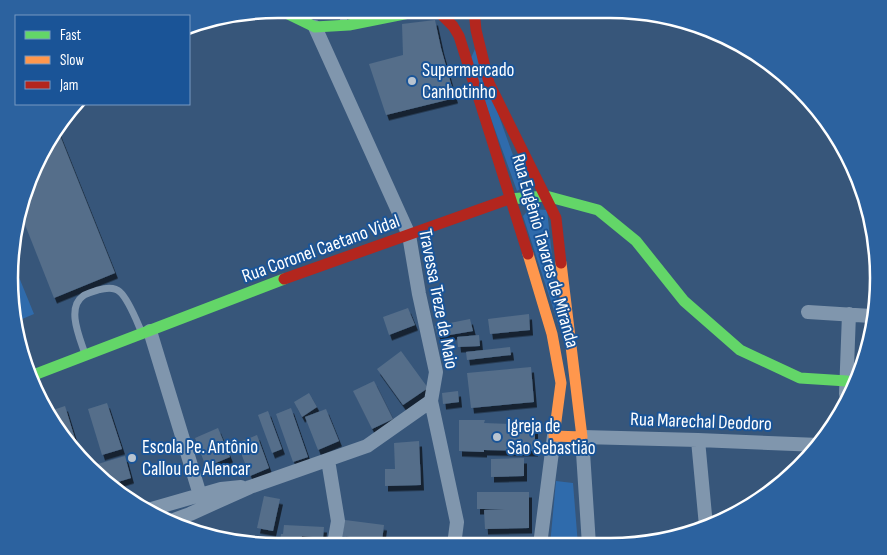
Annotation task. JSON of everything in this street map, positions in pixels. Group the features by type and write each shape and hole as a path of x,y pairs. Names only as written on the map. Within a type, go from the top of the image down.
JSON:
{"street":[{"path":"296,18 315,27 342,26 383,18"},
{"name":"Rua Eugênio Tavares de Miranda","path":"445,18 459,36 511,198 552,334 558,364 561,382 541,538"},
{"name":"Rua Eugênio Tavares de Miranda","path":"475,18 489,83 556,218 582,437"},
{"name":"Travessa Treze de Maio","path":"315,27 410,235 419,294 436,372 431,400 457,522 455,538"},
{"name":"Rua Coronel Caetano Vidal","path":"36,374 276,282 511,198 546,196 598,210 606,216 636,241 684,301 740,350 800,378 845,387"},
{"path":"808,312 866,316"},
{"path":"847,383 849,314"},
{"path":"146,332 200,495"},
{"path":"558,364 573,363"},
{"path":"178,518 250,487 367,446 431,400"},
{"path":"554,436 582,437 589,538"},
{"name":"Rua Marechal Deodoro","path":"582,437 809,445"},
{"path":"698,440 705,519"},
{"path":"328,460 338,521 335,538"},
{"path":"156,508 221,488 250,487"}],"lane":[{"path":"342,26 344,18"},
{"path":"86,355 76,326 75,310 78,301 84,295 102,288 112,288 120,291 146,332"}],"shaded area":[{"path":"475,49 523,183 522,188 517,191 470,60"},
{"path":"532,209 547,210 560,329 523,216"},
{"path":"18,275 34,314 21,319"},
{"path":"556,481 573,483 577,538 551,538"}],"building":[{"name":"Supermercado Canhotinho","path":"435,20 455,98 386,115 369,64 403,55 402,24"},
{"path":"60,135 115,273 54,298 23,221 37,178"},
{"path":"408,308 415,325 389,335 383,317"},
{"path":"529,314 530,330 490,334 488,319"},
{"path":"470,319 473,331 438,337 435,326"},
{"path":"479,335 480,346 458,347 457,337"},
{"path":"510,347 511,355 467,360 466,352"},
{"path":"401,351 428,388 403,405 377,369"},
{"path":"531,367 534,402 471,408 467,373"},
{"path":"374,381 393,419 372,429 353,391"},
{"path":"458,391 459,402 443,404 442,393"},
{"path":"309,393 317,407 302,417 294,402"},
{"path":"107,403 122,449 102,455 88,409"},
{"path":"65,406 76,442 61,422 53,410"},
{"path":"291,408 308,457 293,462 276,414"},
{"path":"326,409 339,441 318,450 305,417"},
{"path":"268,411 282,449 272,453 258,415"},
{"name":"Igreja de São Sebastião","path":"459,420 485,420 484,423 535,425 535,451 459,451"},
{"path":"218,428 230,457 206,467 195,438"},
{"path":"257,435 269,468 250,476 237,443"},
{"path":"419,441 421,485 385,486 385,469 395,469 394,443"},
{"path":"125,456 131,478 117,482 97,464"},
{"path":"524,458 524,476 491,477 491,459"},
{"path":"477,492 529,492 529,528 485,529 484,510 505,509 477,509"},
{"path":"264,496 280,499 273,531 257,528"},
{"path":"345,520 384,525 382,538 342,536"},
{"path":"284,525 324,527 323,538 302,536 302,538 280,538 281,534 283,534"}],"traffic: fast":[{"path":"296,18 315,27 349,25 384,18"},
{"path":"509,199 546,196 598,210 636,241 684,301 740,350 800,378 847,381"},
{"path":"36,374 284,279"}],"traffic: slow":[{"path":"528,254 552,334 561,383 554,436 582,437 561,263"}],"traffic: jam":[{"path":"445,18 459,36 528,254"},
{"path":"475,18 489,83 556,218 561,263"},
{"path":"284,279 509,199"}],"place":[{"name":"Supermercado Canhotinho","path":"412,81"},
{"name":"Igreja de São Sebastião","path":"497,437"},
{"name":"Escola Pe. Antônio Callou de Alencar","path":"132,458"}]}
